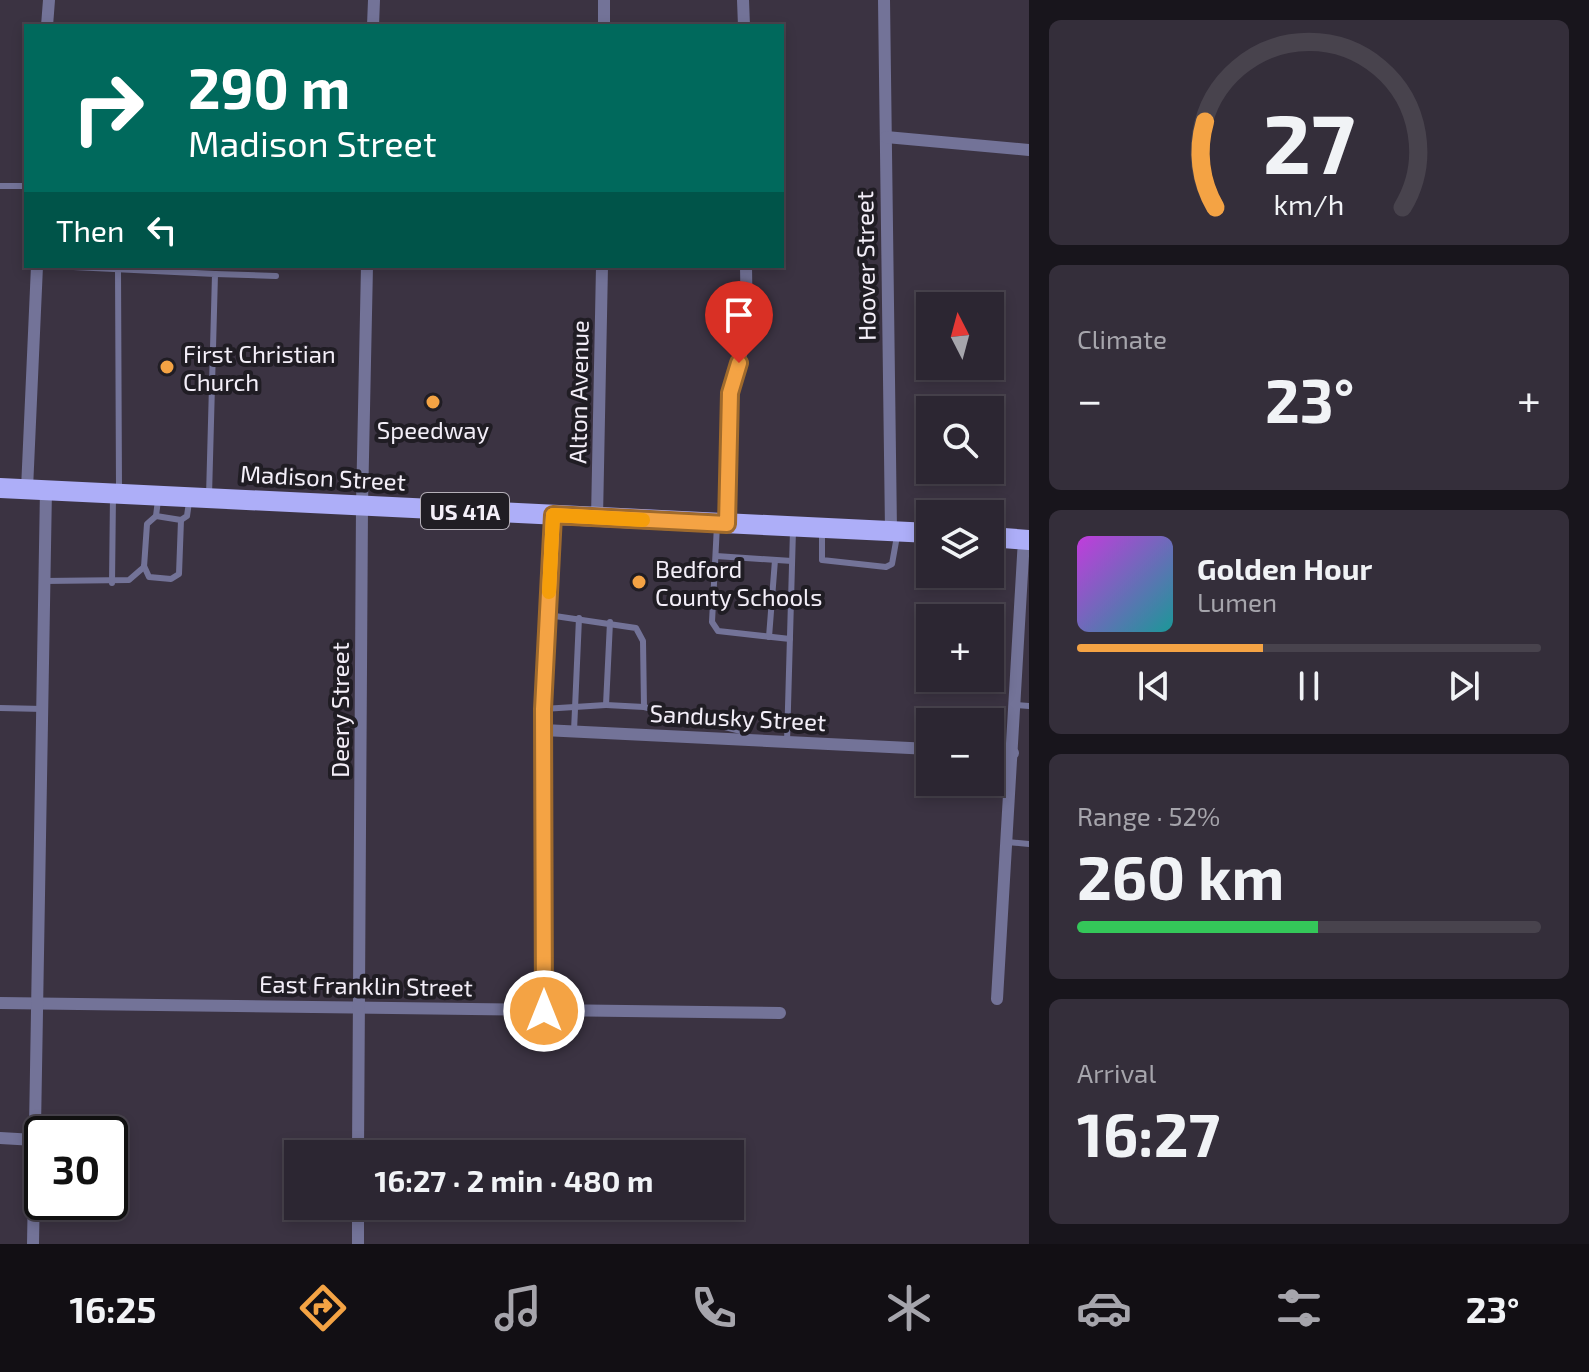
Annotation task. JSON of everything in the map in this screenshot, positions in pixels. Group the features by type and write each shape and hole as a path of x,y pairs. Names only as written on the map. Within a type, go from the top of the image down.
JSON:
{"main road":[{"name":"Madison Street","path":"0,488 916,532"},
{"path":"1004,538 1027,540"}],"street":[{"path":"47,24 49,0"},
{"path":"373,24 374,0"},
{"path":"604,0 604,24"},
{"path":"743,0 744,24"},
{"name":"Hoover Street","path":"884,0 894,531"},
{"path":"886,137 1029,150"},
{"path":"35,1116 44,581 36,489 37,268"},
{"name":"Deery Street","path":"358,1140 362,505 367,268"},
{"name":"Alton Avenue","path":"597,518 602,268"},
{"path":"722,524 730,393 747,333 746,268"},
{"path":"544,1011 543,709 553,515"},
{"path":"997,999 1013,753 1022,706 1027,540"},
{"name":"Sandusky Street","path":"543,730 916,748"},
{"path":"1004,753 1013,753"},
{"name":"East Franklin Street","path":"0,1003 361,1005 544,1011 780,1013"},
{"path":"0,1138 24,1139"},
{"path":"33,1220 33,1244"},
{"path":"358,1220 358,1244"}],"lane":[{"path":"0,186 24,186"},
{"path":"96,268 276,276"},
{"path":"112,583 118,269"},
{"path":"156,516 181,520 199,496 215,274"},
{"path":"159,494 156,516 147,524 144,566 149,577 159,580 179,574 181,520"},
{"path":"722,524 716,556 712,622 718,631 790,639"},
{"path":"787,742 794,527"},
{"path":"822,528 822,560 886,567 892,564 894,531"},
{"path":"716,556 792,561"},
{"path":"769,637 775,560"},
{"path":"44,581 112,583 129,580 144,566"},
{"path":"548,615 636,628 643,641 644,707"},
{"path":"574,731 579,618"},
{"path":"606,705 610,622"},
{"path":"543,709 606,705 644,707 741,731 749,740"},
{"path":"0,708 43,709"},
{"path":"1007,842 1029,844"}],"slow traffic":[{"path":"549,592 553,515 643,520"}],"place":[{"name":"First Christian Church","path":"167,367"},
{"name":"Speedway","path":"433,402"},
{"name":"Bedford County Schools","path":"639,582"}],"route":[{"path":"544,1011 543,709 553,515 727,524 730,393 739,363"}]}
